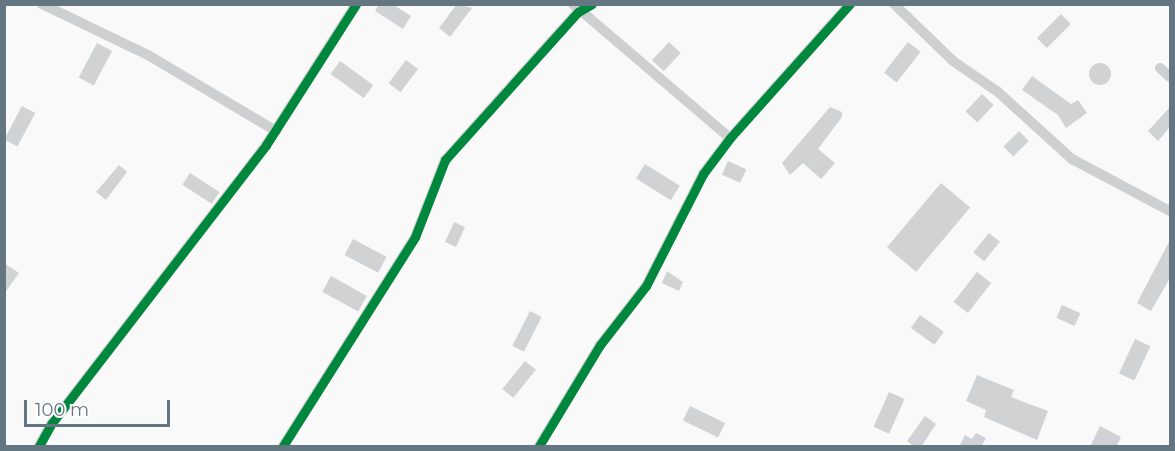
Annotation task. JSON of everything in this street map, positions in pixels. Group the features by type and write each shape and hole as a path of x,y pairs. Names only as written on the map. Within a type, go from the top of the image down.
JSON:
{"street":[{"path":"42,4 148,55 276,131"},
{"path":"39,447 52,423 276,131 356,4"},
{"path":"284,447 415,237 445,160 576,8 592,4"},
{"path":"540,447 600,345 646,286 692,192 730,138 850,4"},
{"path":"894,4 953,61 998,92 1072,159 1170,211"},
{"path":"576,8 730,138"},
{"path":"1160,68 1170,77"}],"building":[{"path":"379,4 392,4 411,16 403,29 375,11"},
{"path":"457,4 472,8 450,37 439,28"},
{"path":"1061,14 1071,24 1047,48 1037,38"},
{"path":"669,42 681,53 664,71 652,60"},
{"path":"908,42 921,52 897,83 884,73"},
{"path":"97,43 112,51 94,85 79,77"},
{"path":"406,60 418,69 401,92 389,83"},
{"path":"340,61 373,85 364,98 331,74"},
{"path":"1100,63 1108,66 1111,74 1108,82 1100,85 1092,82 1089,74 1092,66"},
{"path":"1032,76 1071,104 1078,100 1087,113 1066,128 1058,115 1022,90"},
{"path":"982,94 994,105 977,122 966,112"},
{"path":"22,106 35,113 17,147 4,140"},
{"path":"830,107 842,112 842,117 818,149 835,163 821,179 803,163 790,175 782,163"},
{"path":"1170,107 1170,127 1158,141 1148,131"},
{"path":"1019,131 1029,141 1013,156 1003,147"},
{"path":"728,161 746,169 740,183 722,175"},
{"path":"645,164 680,186 671,200 636,178"},
{"path":"119,165 127,172 106,200 96,192"},
{"path":"190,173 219,192 212,204 182,185"},
{"path":"941,183 970,207 916,272 887,247"},
{"path":"454,222 465,227 456,247 445,242"},
{"path":"989,233 1000,242 984,261 973,252"},
{"path":"353,239 387,257 378,273 345,255"},
{"path":"1170,240 1170,278 1151,311 1137,303"},
{"path":"4,263 19,273 4,294"},
{"path":"667,271 683,282 679,291 662,283"},
{"path":"977,272 991,283 968,313 954,302"},
{"path":"331,276 367,296 358,312 322,292"},
{"path":"1062,305 1080,313 1075,326 1056,318"},
{"path":"530,311 542,317 524,352 512,346"},
{"path":"920,315 944,332 935,345 911,328"},
{"path":"1135,339 1150,346 1134,381 1119,373"},
{"path":"525,361 536,370 513,398 502,389"},
{"path":"977,375 1014,390 1011,397 1048,411 1037,440 984,417 986,410 966,401"},
{"path":"889,392 905,399 889,434 874,427"},
{"path":"690,406 725,423 718,437 683,420"},
{"path":"925,416 936,424 921,447 915,447 907,441"},
{"path":"1100,426 1121,437 1116,447 1090,447"},
{"path":"976,433 986,438 982,445 986,447 959,447 965,435 972,439"}],"cycle path":[{"path":"39,446 52,423 266,145 356,4"},
{"path":"283,446 415,237 445,160 578,12 592,4"},
{"path":"539,446 600,345 646,286 703,174 730,138 850,4"}]}
